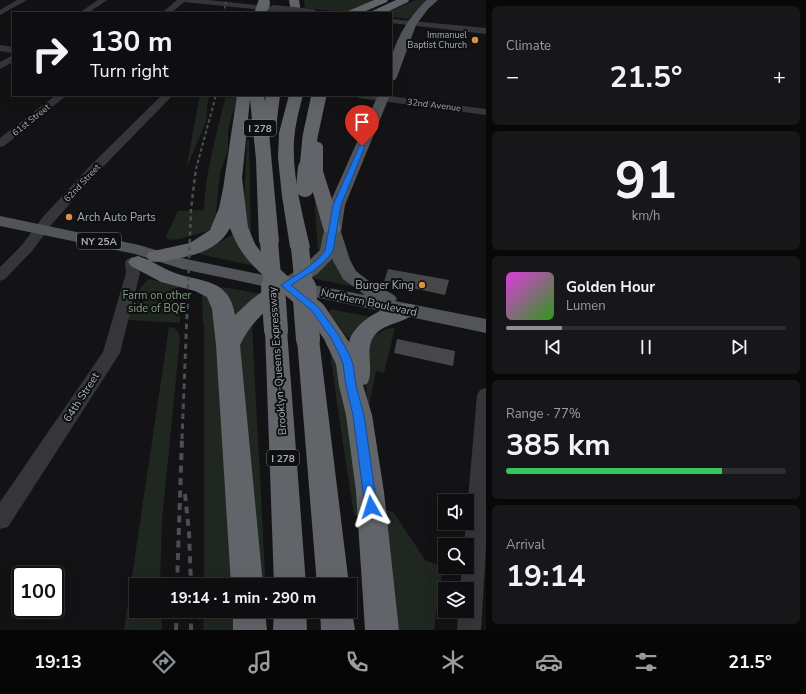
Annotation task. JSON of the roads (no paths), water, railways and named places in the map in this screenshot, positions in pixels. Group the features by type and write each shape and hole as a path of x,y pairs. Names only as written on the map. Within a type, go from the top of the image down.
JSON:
{"highway":[{"path":"354,12 383,0"},
{"path":"378,12 404,0"},
{"path":"142,260 194,249 206,243 217,234 224,223 233,174 244,96"},
{"name":"I 278","path":"257,96 264,160"},
{"path":"264,160 274,96"},
{"name":"I 278","path":"296,96 286,145 289,183 300,247 332,578"},
{"path":"316,96 315,171 332,228"},
{"path":"300,247 309,145 315,113"},
{"name":"Brooklyn-Queens Expressway","path":"264,160 276,330 290,578"},
{"path":"233,174 239,227 242,238 254,256 285,285 315,309 341,346 348,364 351,386 359,415"},
{"path":"142,260 168,278 202,286 214,292 223,309 228,345 246,578"},
{"path":"228,345 233,332 242,320 262,301 285,285"},
{"path":"382,621 370,492 359,415 357,354 360,340 366,329 371,324 407,310"},
{"path":"249,618 250,630"},
{"path":"290,618 290,630"},
{"path":"337,618 338,630"}],"main road":[{"path":"392,74 412,23 421,9 433,0"},
{"path":"285,285 310,270 326,256 329,251 337,205 383,97"},
{"name":"Northern Boulevard","path":"0,221 37,235 142,260 182,264 486,326"},
{"path":"332,228 341,264 349,277 358,284 407,310"},
{"name":"Northern Boulevard","path":"0,233 37,235 139,250 142,260"}],"street":[{"path":"0,13 23,0"},
{"path":"85,12 103,0"},
{"path":"167,12 182,0"},
{"path":"186,0 302,12"},
{"path":"392,21 486,31"},
{"path":"0,48 12,50"},
{"path":"0,66 12,59"},
{"name":"61st Street","path":"0,144 61,96"},
{"name":"62nd Street","path":"0,276 27,248 95,168 167,96"},
{"name":"32nd Avenue","path":"371,96 486,112"},
{"name":"64th Street","path":"0,520 111,353 131,278 142,260"},
{"path":"469,630 486,395"}],"railway":[{"path":"224,12 226,0"},
{"path":"196,169 216,96"},
{"path":"188,288 191,209 196,168"},
{"path":"182,439 188,287"},
{"path":"177,578 182,438"},
{"path":"185,494 189,532 191,578"},
{"path":"176,630 177,618"},
{"path":"191,618 191,630"}],"place":[{"name":"Immanuel Baptist Church","path":"475,40"},
{"name":"Arch Auto Parts","path":"69,217"},
{"name":"Burger King","path":"422,285"}],"park label":[{"name":"Farm on other side of BQE","path":"157,301"}]}
